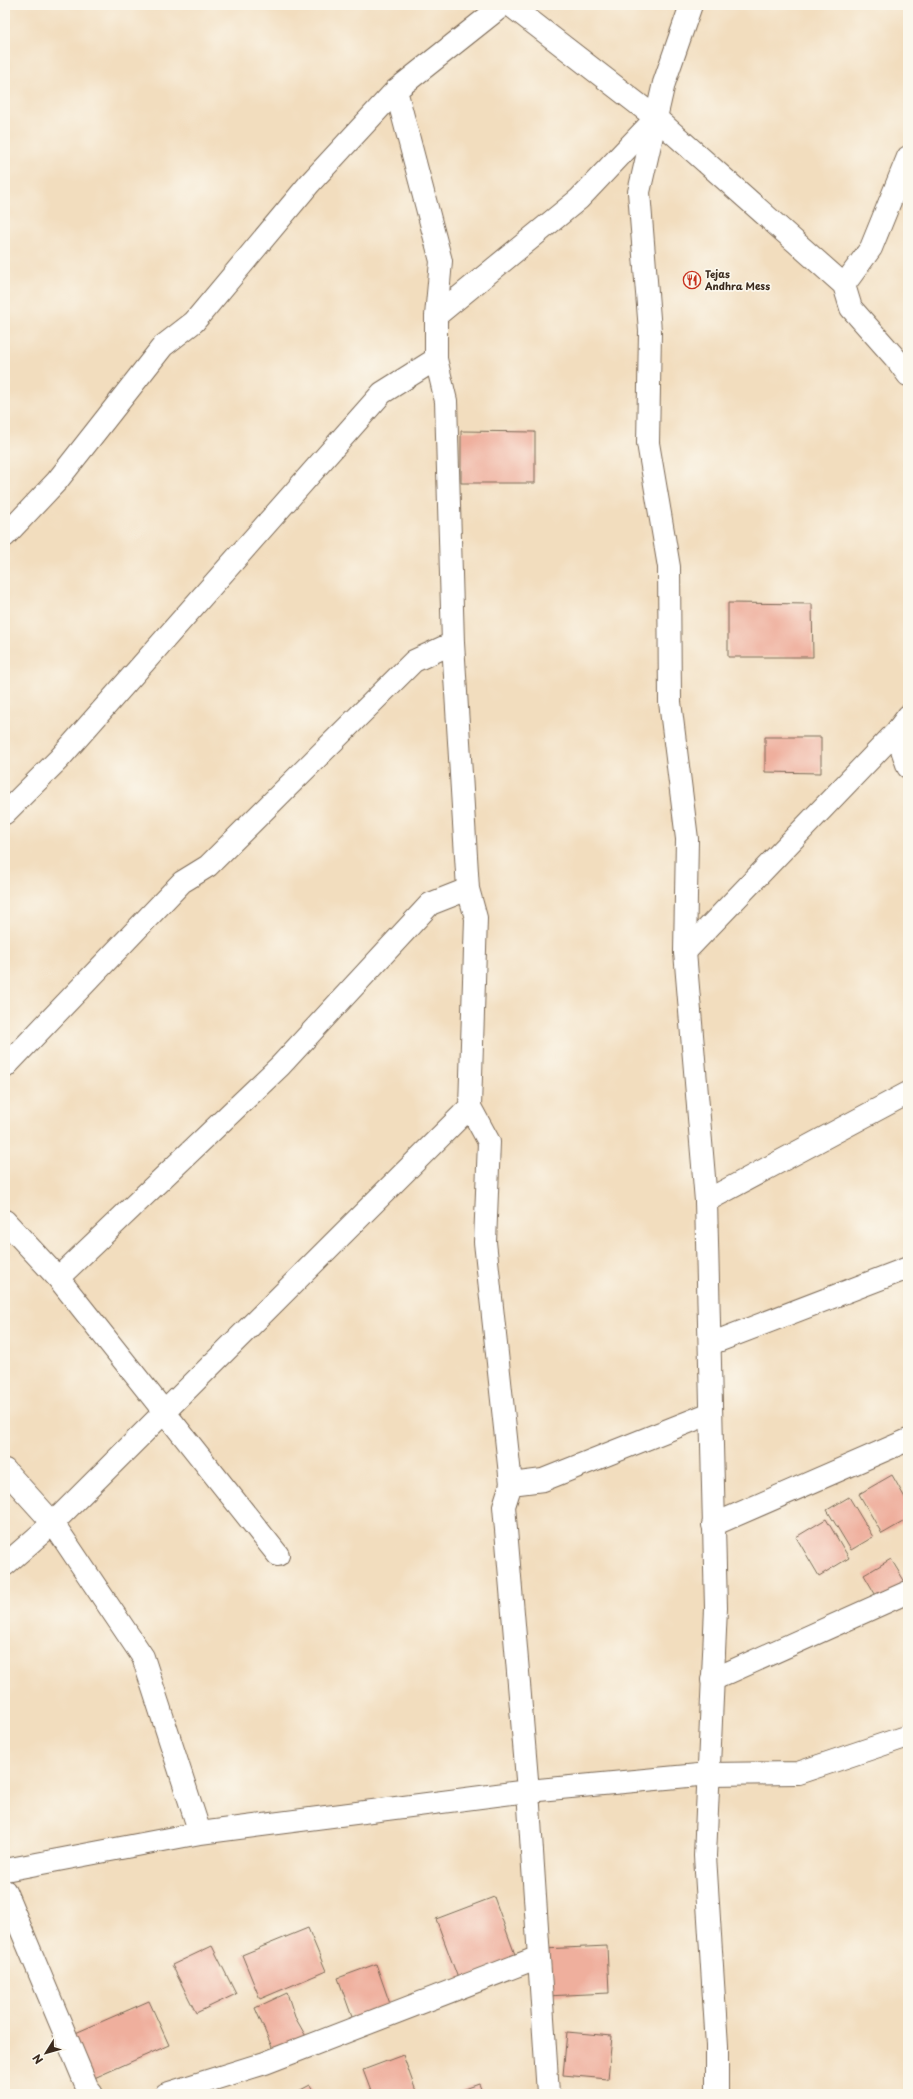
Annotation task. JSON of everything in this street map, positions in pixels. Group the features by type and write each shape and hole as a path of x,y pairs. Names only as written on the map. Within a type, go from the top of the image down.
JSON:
{"street":[{"path":"5,536 57,481 163,346 194,322 310,183 396,90 503,5"},
{"path":"510,5 656,118 844,285 851,308 897,360 908,375"},
{"path":"691,5 664,83 639,192 650,331 648,443 669,567 670,702 686,839 685,952 706,1201 716,1608 705,1856 717,2046 718,2094"},
{"path":"396,90 441,261 436,316 436,359 446,400 452,643 468,889 476,918 470,1107 489,1142 485,1242 511,1484 504,1506 528,1791 548,2094"},
{"path":"436,316 579,199 656,118"},
{"path":"844,285 871,248 908,156"},
{"path":"5,813 59,759 382,393 436,359"},
{"path":"5,1067 182,882 208,866 414,661 452,643"},
{"path":"685,952 902,724"},
{"path":"902,724 908,767"},
{"path":"58,1278 280,1066 430,904 468,889"},
{"path":"706,1201 908,1093"},
{"path":"5,1565 53,1523 470,1107"},
{"path":"5,1221 58,1278 278,1555"},
{"path":"710,1344 908,1268"},
{"path":"511,1484 543,1480 711,1413"},
{"path":"713,1525 908,1440"},
{"path":"5,1470 53,1523 143,1657 200,1833"},
{"path":"712,1680 908,1592"},
{"path":"5,1870 200,1833 528,1791 709,1774 798,1773 908,1736"},
{"path":"5,1891 88,2089 92,2094"},
{"path":"166,2094 266,2063 539,1957"}],"building":[{"path":"461,431 535,432 535,483 461,483"},
{"path":"728,603 812,604 813,657 728,657"},
{"path":"765,737 821,737 821,773 765,772"},
{"path":"892,1475 908,1503 908,1519 882,1534 859,1494"},
{"path":"849,1497 873,1537 851,1550 827,1510"},
{"path":"826,1519 849,1558 819,1576 796,1537"},
{"path":"891,1559 908,1587 885,1611 864,1575"},
{"path":"494,1897 517,1960 459,1981 436,1919"},
{"path":"308,1928 326,1971 260,1999 242,1955"},
{"path":"212,1946 236,1994 196,2013 172,1965"},
{"path":"607,1946 609,1993 546,1996 543,1949"},
{"path":"376,1964 395,2018 357,2031 338,1978"},
{"path":"287,1993 295,2017 308,2040 275,2054 255,2008"},
{"path":"149,2001 169,2045 83,2083 64,2038"},
{"path":"567,2032 612,2036 608,2079 563,2075"},
{"path":"403,2055 417,2094 372,2094 363,2070"},
{"path":"479,2084 483,2094 451,2094"},
{"path":"310,2085 315,2094 293,2094"}],"place":[{"name":"Tejas Andhra Mess","path":"692,280"}]}
